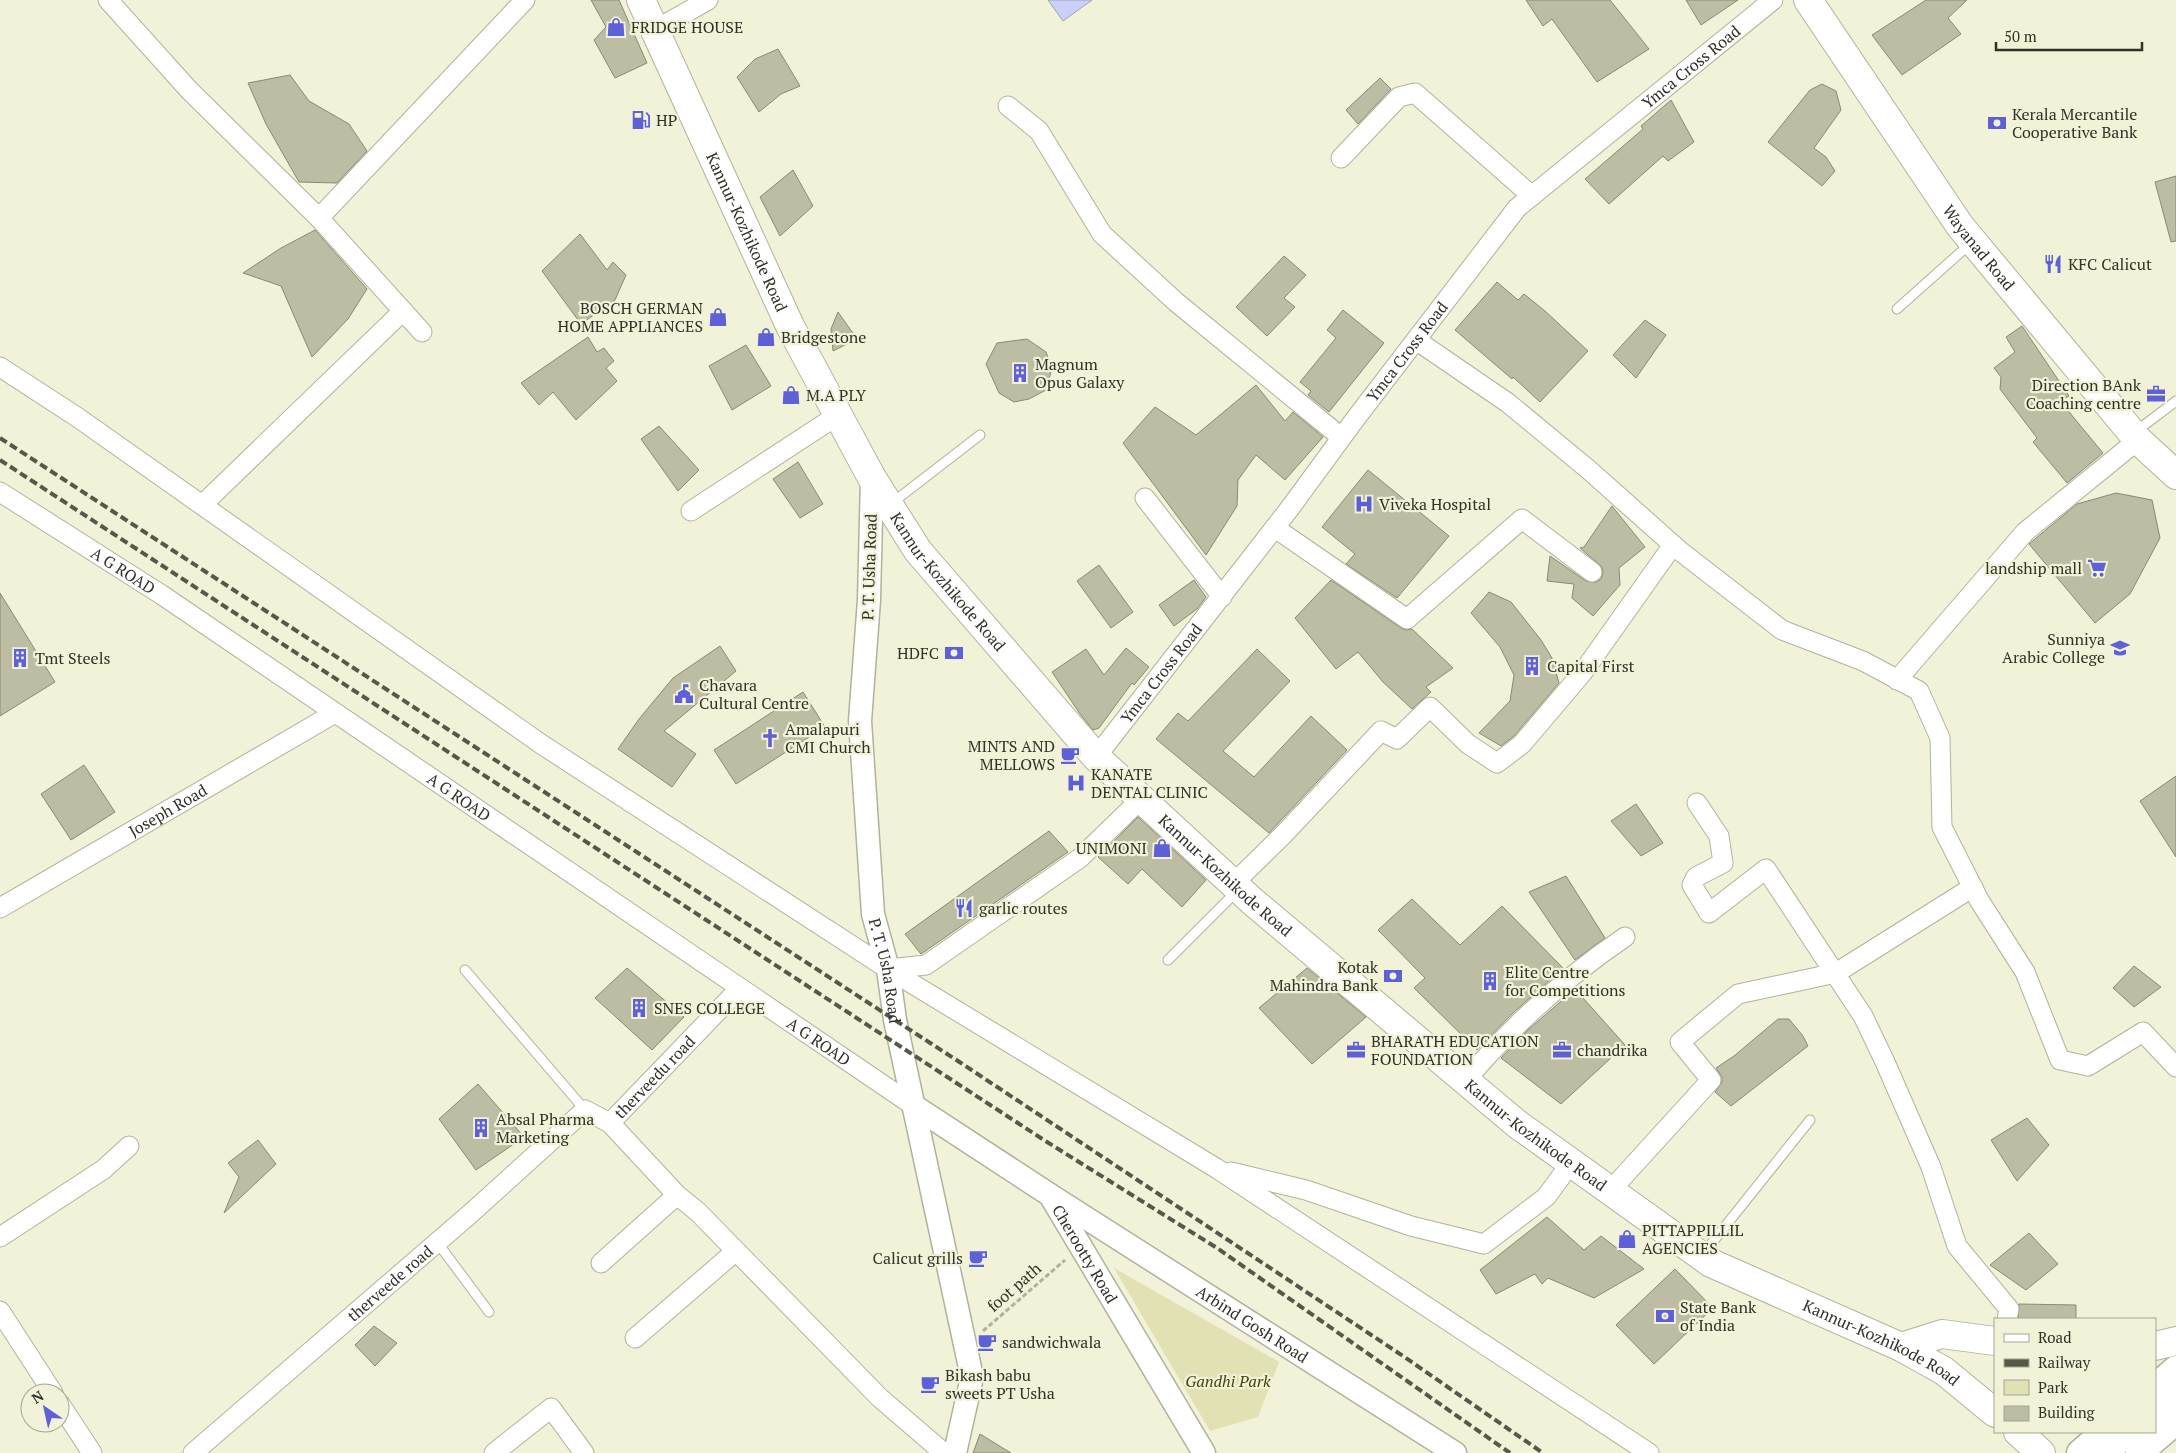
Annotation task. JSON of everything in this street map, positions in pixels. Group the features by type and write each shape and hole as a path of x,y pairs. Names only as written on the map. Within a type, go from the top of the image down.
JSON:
{"main road":[{"name":"Kannur-Kozhikode Road","path":"641,0 790,326 872,478 918,551 1096,757 1236,886 1517,1124 1711,1263 1901,1347 1944,1372 1994,1412"},
{"name":"Wayanad Road","path":"1808,0 1960,226 2135,437 2176,476"},
{"path":"1901,1347 1942,1334 1994,1341"},
{"path":"2156,1346 2176,1340"},
{"path":"2156,1386 2176,1368"},
{"path":"2156,1408 2176,1391"},
{"path":"2139,1453 2176,1421"},
{"path":"2019,1433 2041,1453"},
{"path":"2080,1453 2103,1433"},
{"path":"2104,1453 2128,1433"}],"street":[{"path":"108,0 189,90 319,218 422,332"},
{"path":"319,218 525,0"},
{"path":"655,30 708,0"},
{"name":"Ymca Cross Road","path":"1096,757 1275,528 1341,437 1517,208 1773,0"},
{"path":"1341,158 1399,98 1415,93 1532,196"},
{"path":"1008,106 1039,131 1102,234 1176,302 1341,437"},
{"path":"202,505 403,311"},
{"path":"1416,340 1508,403 1674,544 1782,630 1862,661 1919,692 1940,738 1942,827 1973,887 2025,972 2060,1060 2088,1066 2143,1032 2176,1067"},
{"path":"0,367 76,417 541,744 888,969 1216,1168 1649,1453"},
{"path":"691,511 838,414"},
{"path":"1897,680 2026,532 2135,437"},
{"name":"P. T. Usha Road","path":"872,478 869,600 860,722 873,914 888,969 895,1020 972,1377 955,1453"},
{"name":"A G ROAD","path":"0,492 162,594 914,1106"},
{"path":"1144,498 1222,597"},
{"path":"1275,528 1407,619 1522,518 1592,572"},
{"path":"1236,886 1382,731 1397,739 1430,707 1468,744 1497,763 1516,749 1583,672 1674,544"},
{"name":"Joseph Road","path":"0,908 335,713"},
{"path":"888,969 926,965 1080,858 1141,799"},
{"path":"1697,803 1720,836 1723,863 1696,877 1692,885 1709,913 1766,869 1863,1016 1886,1062 1931,1167 1957,1246 2009,1309 2007,1318"},
{"path":"1610,1190 1711,1080 1680,1042 1738,994 1836,974 1973,887"},
{"path":"1465,1081 1494,1047 1590,960 1625,937"},
{"name":"therveedu road","path":"610,1123 740,988"},
{"name":"Cherootty Road","path":"914,1106 1050,1195 1204,1453"},
{"path":"585,1110 610,1123 677,1195 698,1212 880,1398 944,1453"},
{"name":"therveede road","path":"193,1453 437,1242 585,1110"},
{"path":"0,1238 104,1169 129,1146"},
{"path":"1216,1168 1306,1190 1411,1226 1484,1244 1546,1197 1571,1162"},
{"path":"601,1263 677,1195"},
{"name":"Arbind Gosh Road","path":"1050,1195 1455,1453"},
{"path":"635,1338 736,1251"},
{"path":"0,1311 47,1383"},
{"path":"494,1453 551,1408 584,1453"},
{"path":"70,1419 92,1453"}],"lane":[{"path":"1897,309 1973,242"},
{"path":"2135,437 2176,401"},
{"path":"890,505 980,435"},
{"path":"1168,960 1236,886"},
{"path":"464,970 585,1110"},
{"path":"1702,1256 1810,1120"},
{"path":"437,1242 490,1312"}],"path":[{"name":"foot path","path":"965,1346 1080,1247"}],"green space":[{"name":"Gandhi Park","path":"1114,1268 1279,1362 1258,1417 1210,1431"}],"water":[{"path":"1048,0 1092,0 1063,21"}],"building":[{"path":"591,0 619,0 647,63 615,78 594,40 606,27"},
{"path":"1526,0 1610,0 1649,49 1597,82 1552,19 1543,26"},
{"path":"1686,0 1738,0 1701,25"},
{"path":"1926,0 1967,0 1948,18 1961,34 1902,75 1872,35"},
{"path":"778,49 800,86 781,94 759,112 737,77 755,59"},
{"path":"290,75 309,101 349,124 367,151 337,183 299,182 266,124 248,83"},
{"path":"1380,78 1391,89 1358,124 1346,110"},
{"path":"1822,84 1836,91 1841,110 1814,148 1826,157 1835,171 1822,186 1768,142 1810,90"},
{"path":"1671,100 1694,142 1668,161 1663,156 1609,204 1585,179 1643,129 1641,126"},
{"path":"793,170 813,206 780,236 760,197"},
{"path":"2176,176 2176,241 2171,242 2155,182"},
{"path":"315,230 367,289 348,319 312,357 281,286 243,273 281,248"},
{"path":"580,234 607,270 613,262 626,275 615,300 581,324 542,271"},
{"path":"1284,256 1306,275 1284,298 1295,307 1267,336 1236,307"},
{"path":"1497,282 1518,300 1524,294 1588,351 1540,402 1513,377 1512,379 1455,330"},
{"path":"1343,310 1384,343 1329,412 1308,395 1311,391 1300,382 1336,338 1327,330"},
{"path":"838,312 857,339 833,351 831,329"},
{"path":"1645,320 1666,335 1636,378 1613,355"},
{"path":"2022,326 2069,396 2060,401 2103,453 2067,483 2033,442 2037,438 2000,389 2001,377 1994,368 2015,352 2006,337"},
{"path":"588,337 597,352 604,348 614,361 606,368 617,381 576,420 553,392 539,405 521,383"},
{"name":"Magnum Opus Galaxy","path":"1027,339 1046,352 1052,368 1046,390 1029,399 1014,402 999,393 986,364 997,343"},
{"path":"746,345 771,386 732,410 709,366"},
{"path":"1256,385 1285,421 1293,412 1323,437 1285,480 1256,455 1238,480 1237,506 1206,555 1123,443 1155,407 1196,435"},
{"path":"659,426 699,470 678,491 641,439"},
{"path":"798,462 823,504 800,518 773,479"},
{"path":"1368,470 1449,536 1397,598 1346,564 1355,554 1322,527"},
{"name":"landship mall","path":"2116,493 2152,500 2160,538 2130,594 2095,623 2029,544 2077,504"},
{"path":"1612,506 1645,547 1619,568 1620,585 1593,616 1572,598 1574,584 1547,581 1550,556 1586,581 1596,582 1601,579 1602,567 1580,548 1584,547"},
{"path":"1099,565 1133,612 1111,628 1077,581"},
{"path":"1194,580 1206,597 1197,609 1174,626 1159,605"},
{"path":"1331,580 1401,628 1406,630 1412,629 1453,668 1426,687 1431,692 1412,709 1383,682 1358,652 1336,669 1295,618"},
{"name":"Capital First","path":"1489,592 1511,602 1541,640 1552,658 1559,683 1514,736 1501,746 1479,733 1510,701 1514,675 1500,647 1471,613"},
{"name":"Tmt Steels","path":"0,593 55,682 0,716"},
{"path":"720,646 736,671 664,731 696,754 672,787 618,749 639,719 673,678"},
{"path":"1126,648 1149,667 1134,685 1132,683 1099,728 1093,730 1052,672 1086,649 1104,675"},
{"path":"1257,649 1290,681 1223,751 1254,777 1311,716 1347,750 1269,833 1156,739 1178,713 1188,721"},
{"name":"Amalapuri CMI Church","path":"803,692 825,727 736,784 714,750"},
{"path":"84,765 115,812 71,840 41,794"},
{"path":"2176,776 2176,857 2140,801"},
{"path":"1636,804 1663,843 1641,856 1611,821"},
{"path":"1138,817 1206,880 1182,907 1142,869 1128,884 1098,857"},
{"name":"garlic routes","path":"1049,831 1068,852 921,954 905,934"},
{"path":"1566,876 1605,938 1575,960 1529,892"},
{"name":"Elite Centre for Competitions","path":"1412,899 1460,945 1502,906 1563,968 1512,1014 1477,1050 1414,988 1425,978 1378,930"},
{"path":"2134,966 2161,987 2134,1007 2113,988"},
{"name":"SNES COLLEGE","path":"627,968 684,1017 652,1050 595,998"},
{"path":"1307,968 1366,1017 1312,1064 1259,1008"},
{"name":"chandrika","path":"1575,989 1625,1045 1561,1104 1501,1058 1528,1030"},
{"path":"1778,1019 1789,1019 1803,1036 1808,1046 1731,1106 1715,1092 1722,1082 1722,1077 1716,1068 1734,1056"},
{"name":"Absal Pharma Marketing","path":"478,1084 524,1137 476,1170 439,1119"},
{"path":"2027,1118 2049,1145 2017,1181 1991,1140"},
{"path":"258,1140 276,1164 224,1213 239,1177 228,1163"},
{"path":"1547,1217 1584,1250 1601,1236 1644,1269 1594,1298 1548,1278 1542,1284 1535,1274 1496,1294 1480,1270"},
{"path":"2029,1233 2058,1264 2026,1290 1990,1265"},
{"name":"State Bank of India","path":"1675,1269 1713,1308 1654,1364 1616,1325"},
{"path":"2019,1304 2076,1305 2076,1318 2018,1318"},
{"path":"374,1326 397,1343 375,1366 355,1345"},
{"path":"980,1434 1011,1453 973,1453"}],"railway":[{"path":"0,438 961,1063 1403,1356 1543,1453"},
{"path":"0,460 1047,1142 1217,1248 1510,1453"}],"place":[{"name":"FRIDGE HOUSE","path":"616,27"},
{"name":"HP","path":"641,120"},
{"name":"Kerala Mercantile Cooperative Bank","path":"1997,123"},
{"name":"KFC Calicut","path":"2053,264"},
{"name":"BOSCH GERMAN HOME APPLIANCES","path":"718,317"},
{"name":"Bridgestone","path":"766,337"},
{"name":"Magnum Opus Galaxy","path":"1020,373"},
{"name":"Direction BAnk Coaching centre","path":"2156,394"},
{"name":"M.A PLY","path":"791,395"},
{"name":"Viveka Hospital","path":"1364,504"},
{"name":"landship mall","path":"2097,568"},
{"name":"Sunniya Arabic College","path":"2120,648"},
{"name":"HDFC","path":"954,653"},
{"name":"Tmt Steels","path":"20,658"},
{"name":"Capital First","path":"1532,666"},
{"name":"Chavara Cultural Centre","path":"684,694"},
{"name":"Amalapuri CMI Church","path":"770,738"},
{"name":"MINTS AND MELLOWS","path":"1070,755"},
{"name":"KANATE DENTAL CLINIC","path":"1076,783"},
{"name":"UNIMONI","path":"1162,848"},
{"name":"garlic routes","path":"964,908"},
{"name":"Kotak Mahindra Bank","path":"1393,976"},
{"name":"Elite Centre for Competitions","path":"1490,981"},
{"name":"SNES COLLEGE","path":"639,1008"},
{"name":"BHARATH EDUCATION FOUNDATION","path":"1356,1050"},
{"name":"chandrika","path":"1562,1050"},
{"name":"Absal Pharma Marketing","path":"481,1128"},
{"name":"PITTAPPILLIL AGENCIES","path":"1627,1239"},
{"name":"Calicut grills","path":"978,1258"},
{"name":"State Bank of India","path":"1665,1316"},
{"name":"sandwichwala","path":"987,1342"},
{"name":"Bikash babu sweets PT Usha","path":"930,1384"}]}
